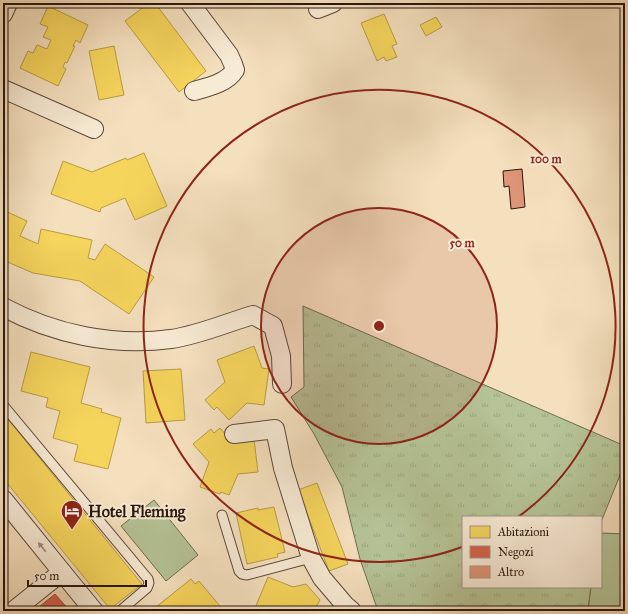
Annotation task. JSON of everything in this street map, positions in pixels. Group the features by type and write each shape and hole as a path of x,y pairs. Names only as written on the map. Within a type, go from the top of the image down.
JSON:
{"street":[{"path":"3,14 8,3"},
{"path":"190,3 228,56 233,64 234,70 227,79 194,91"},
{"path":"3,89 94,129"},
{"path":"3,307 30,319 65,331 95,338 123,341 172,338 187,335 253,315 273,326 281,356 282,384"},
{"path":"234,434 275,429 283,468 311,558 322,578 352,611"},
{"path":"3,499 94,611"},
{"path":"14,611 62,572"}],"lane":[{"path":"3,405 148,579 149,583 147,588 120,611"},
{"path":"222,515 242,574 248,575 311,558"}],"green space":[{"path":"303,306 625,446 625,463 602,520 602,516 462,516 462,588 591,588 588,611 378,611 360,559 342,487 314,434 291,397 304,387"},
{"path":"154,500 198,555 166,581 121,526"},
{"path":"602,533 625,534 625,611 588,611 591,588 602,588"}],"building: Abitazioni":[{"path":"149,3 155,3 206,71 179,92 125,21"},
{"path":"48,6 88,25 80,43 76,40 73,46 75,46 67,63 65,62 63,67 66,69 58,86 20,68 28,51 33,53 37,45 47,49 51,40 43,37 48,27 40,24"},
{"path":"384,14 397,44 392,46 397,57 386,61 384,57 377,61 361,23"},
{"path":"436,17 442,27 426,36 420,25"},
{"path":"114,46 124,95 99,100 89,51"},
{"path":"144,153 167,206 135,220 125,198 101,208 100,212 51,194 63,161 92,172 126,158 127,160"},
{"path":"3,210 27,221 20,236 38,244 41,229 92,240 88,258 95,260 105,244 154,277 129,314 80,281 33,273 3,260"},
{"path":"254,346 262,368 269,369 264,405 247,403 229,420 217,407 214,410 205,400 225,382 217,360"},
{"path":"31,352 90,367 81,403 102,409 101,412 121,418 108,469 74,461 78,445 53,438 60,411 46,407 48,398 21,391"},
{"path":"181,369 185,420 146,423 143,371"},
{"name":"Hotel Fleming","path":"7,418 142,584 110,609 3,478 3,421"},
{"path":"220,428 232,442 254,439 258,472 238,474 229,495 221,492 220,494 200,487 209,462 193,444 211,429 214,433"},
{"path":"317,483 348,564 329,571 298,490"},
{"path":"274,507 285,552 277,554 278,557 247,564 236,513 258,508 258,510"},
{"path":"268,577 293,587 306,584 320,600 314,611 262,611 255,608"},
{"path":"191,579 195,584 199,581 224,611 151,611"}],"building: Negozi":[{"path":"55,594 70,611 34,611"}],"building: Altro":[{"path":"522,169 525,207 511,209 509,186 504,187 503,171"}],"place":[{"name":"Hotel Fleming","path":"72,530"}]}
